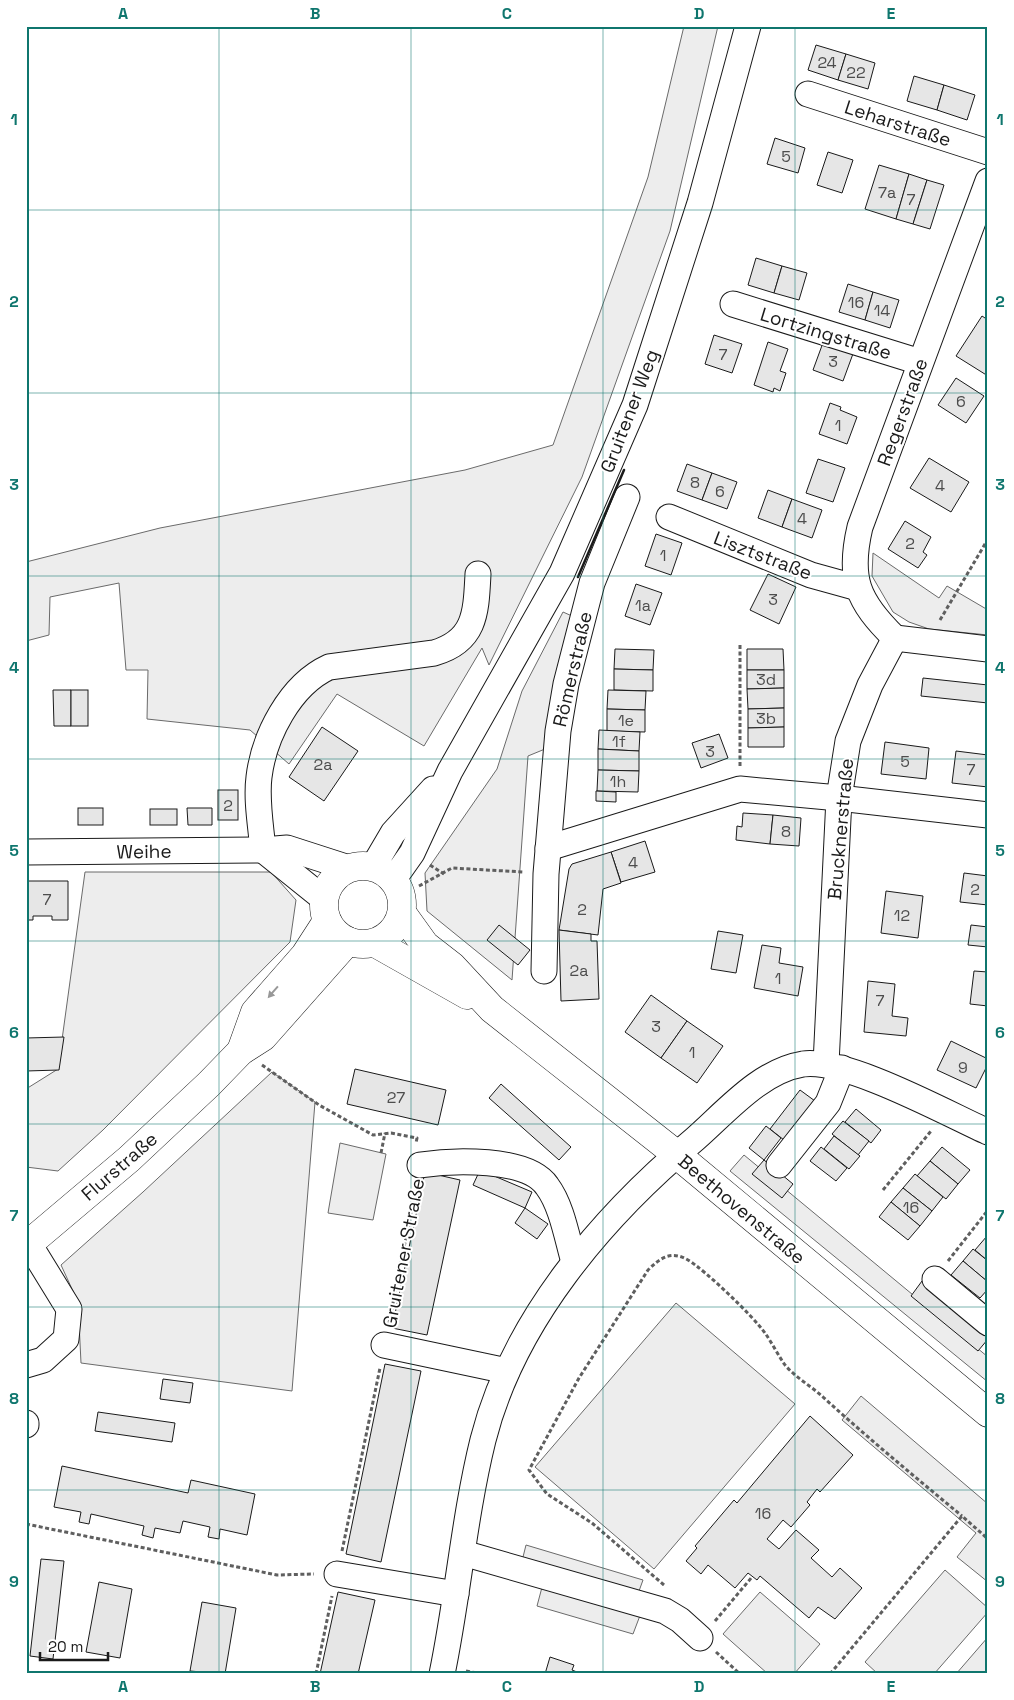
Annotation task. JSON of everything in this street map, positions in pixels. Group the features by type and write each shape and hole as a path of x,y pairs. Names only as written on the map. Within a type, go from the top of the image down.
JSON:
{"main road":[{"path":"240,1051 256,1012 305,955 326,910 332,880 383,875 400,890 403,901 402,913 392,932 375,942 365,944 348,942 334,932 326,910"},
{"name":"Beethovenstraße","path":"402,913 425,946 452,966 492,1009"},
{"path":"240,1051 263,1037 348,942"},
{"name":"Beethovenstraße","path":"375,942 492,1009 676,1154 988,1413"},
{"name":"Flurstraße","path":"27,1242 129,1159 209,1084 240,1051"}],"street":[{"name":"Gruitener Weg","path":"383,875 412,853 450,771 562,573 635,406 700,203 748,26"},
{"name":"Leharstraße","path":"808,94 988,152"},
{"name":"Regerstraße","path":"895,638 878,621 858,588 854,552 860,527 988,181"},
{"name":"Lortzingstraße","path":"733,304 920,362"},
{"name":"Römerstraße","path":"544,971 546,874 558,730 566,684 592,583 627,498"},
{"name":"Lisztstraße","path":"668,518 811,574 858,588"},
{"path":"326,910 263,850 259,778 267,744 279,719 294,696 315,673 329,667 448,649 463,636 474,620 478,574"},
{"path":"895,638 988,649"},
{"name":"Brucknerstraße","path":"780,1165 828,1103 834,1066 839,798 848,741 856,716 895,638"},
{"path":"548,848 740,789 988,815"},
{"name":"Weihe","path":"26,852 100,862 288,848 383,875"},
{"path":"442,1674 484,1438 508,1371 547,1300 574,1262 676,1154 766,1078 788,1068 804,1064 834,1066 946,1112 988,1132"},
{"name":"Gruitener Straße","path":"420,1165 446,1161 497,1164 530,1172 548,1186 556,1204 574,1262"},
{"path":"26,1366 43,1360 73,1339 64,1287 27,1242"},
{"path":"935,1279 988,1323"},
{"name":"Gruitener Straße","path":"384,1345 508,1371"},
{"path":"463,1553 665,1611 680,1620 700,1638"},
{"path":"337,1574 456,1594"}],"path":[{"path":"939,621 988,539"},
{"path":"740,645 740,789"},
{"path":"425,862 444,874"},
{"path":"383,875 444,874 452,868 546,874"},
{"path":"240,1051 327,1109 373,1135 385,1133 417,1138 412,1163 420,1165"},
{"path":"883,1190 946,1112"},
{"path":"380,1152 385,1133"},
{"name":"Gruitener Straße","path":"316,1674 420,1165"},
{"path":"935,1279 988,1210"},
{"path":"680,1620 679,1603 674,1595 592,1522 547,1494 534,1480 529,1470 579,1378 648,1270 662,1257 671,1254 679,1256 696,1267 764,1331 786,1365 802,1382 821,1395 988,1539"},
{"path":"830,1674 962,1516"},
{"path":"26,1524 277,1575 337,1574"},
{"path":"740,1674 700,1638 752,1577"}],"shaded area":[{"path":"684,26 718,26 670,231 582,477 489,665 482,648 424,746 337,694 289,764 250,730 147,719 148,670 126,670 119,583 50,597 49,635 26,641 26,562 160,528 465,470 553,445 648,177"},
{"path":"873,553 939,598 947,586 988,610 988,635 929,629 909,622 893,612 872,576"},
{"path":"563,612 572,616 545,749 528,756 512,980 427,911 425,873 497,769 522,691"},
{"path":"85,872 271,872 296,900 290,942 103,1130 58,1171 26,1167 26,1089 58,1069"},
{"path":"272,1072 315,1102 292,1391 81,1363 78,1302 61,1265"},
{"path":"340,1143 386,1154 373,1220 328,1213"},
{"path":"744,1155 988,1357 988,1382 730,1171"},
{"path":"676,1303 795,1404 654,1569 535,1467"},
{"path":"861,1396 988,1504 988,1582 957,1557 976,1533 842,1420"},
{"path":"526,1545 643,1580 635,1602 644,1605 633,1634 537,1606 545,1576 520,1569"},
{"path":"945,1570 988,1608 988,1612 934,1674 878,1674 865,1662"},
{"path":"760,1592 820,1644 794,1674 768,1674 723,1634"},
{"path":"988,1637 988,1674 956,1674"}],"building":[{"path":"816,45 846,54 838,80 808,70"},
{"path":"846,54 875,63 868,89 838,80"},
{"path":"914,76 944,85 937,110 907,101"},
{"path":"944,85 975,95 967,120 937,110"},
{"path":"775,138 805,148 798,173 767,164"},
{"path":"828,152 853,160 842,193 817,185"},
{"path":"879,165 909,174 896,219 865,209"},
{"path":"909,174 927,180 913,224 896,219"},
{"path":"927,180 944,185 930,229 913,224"},
{"path":"756,258 782,266 774,293 748,285"},
{"path":"782,266 807,273 799,300 774,293"},
{"path":"848,284 873,292 865,320 839,312"},
{"path":"873,292 899,300 890,328 865,320"},
{"path":"982,316 988,320 988,376 956,356"},
{"path":"714,335 742,344 732,373 705,364"},
{"path":"824,340 854,351 843,381 813,370"},
{"path":"768,342 788,349 780,371 786,373 780,391 774,388 773,392 754,385"},
{"path":"956,378 984,396 966,423 938,405"},
{"path":"830,403 841,407 840,410 857,417 847,444 819,434"},
{"path":"929,458 969,482 951,512 910,488"},
{"path":"818,459 845,468 833,502 806,493"},
{"path":"687,464 712,473 702,500 677,491"},
{"path":"712,473 737,482 727,509 702,500"},
{"path":"768,490 792,499 782,527 758,518"},
{"path":"792,499 822,510 812,538 782,527"},
{"path":"905,521 931,537 923,552 927,555 918,568 888,549"},
{"path":"656,534 682,543 671,575 645,566"},
{"path":"768,574 796,587 779,624 750,610"},
{"path":"636,584 662,593 650,625 625,616"},
{"path":"615,649 654,650 653,670 614,669"},
{"path":"747,649 783,649 784,670 747,670"},
{"path":"614,669 653,670 653,691 614,690"},
{"path":"747,670 784,670 784,688 747,689"},
{"path":"923,678 988,685 988,703 921,696"},
{"path":"784,688 784,708 748,709 747,689"},
{"path":"53,690 71,690 71,726 54,726"},
{"path":"71,690 88,690 88,726 71,726"},
{"path":"608,690 646,691 645,710 607,709"},
{"path":"784,708 784,727 748,728 748,709"},
{"path":"607,709 645,710 645,732 607,731"},
{"path":"322,727 358,751 324,801 289,777"},
{"path":"784,727 784,747 748,747 748,728"},
{"path":"599,730 640,732 639,751 598,749"},
{"path":"719,734 728,758 701,768 692,743"},
{"path":"885,742 929,748 926,779 881,774"},
{"path":"598,749 639,751 639,771 598,770"},
{"path":"956,751 988,755 988,787 952,783"},
{"path":"598,770 639,771 638,792 597,791"},
{"path":"218,790 238,790 238,820 218,820"},
{"path":"596,791 616,792 616,802 596,801"},
{"path":"78,808 103,808 103,825 78,825"},
{"path":"187,808 212,808 212,825 188,825"},
{"path":"150,809 177,809 177,825 150,825"},
{"path":"743,813 773,815 770,844 736,840 737,826 742,827"},
{"path":"773,815 801,818 799,846 770,844"},
{"path":"645,841 655,872 621,882 611,852"},
{"path":"611,852 621,883 603,889 598,935 559,930 569,869 572,864"},
{"path":"964,873 988,876 988,905 960,902"},
{"path":"26,881 68,881 68,920 52,920 52,916 33,916 33,920 26,920"},
{"path":"886,891 923,896 918,938 881,933"},
{"path":"499,925 530,950 518,965 487,940"},
{"path":"971,925 988,927 988,947 968,945"},
{"path":"559,930 591,934 591,941 597,941 599,999 561,1001"},
{"path":"718,931 743,935 736,973 711,969"},
{"path":"762,945 781,948 779,963 803,967 798,996 754,988"},
{"path":"974,971 988,972 988,1006 970,1004"},
{"path":"868,981 895,984 892,1016 908,1018 906,1036 864,1032"},
{"path":"651,995 687,1021 661,1058 625,1032"},
{"path":"687,1021 723,1046 697,1083 661,1058"},
{"path":"64,1037 59,1070 26,1071 26,1038"},
{"path":"951,1041 988,1059 988,1064 976,1088 937,1070"},
{"path":"355,1069 446,1090 438,1125 347,1104"},
{"path":"501,1084 571,1147 559,1160 489,1098"},
{"path":"800,1090 815,1101 784,1140 770,1129"},
{"path":"856,1109 881,1130 871,1143 845,1122"},
{"path":"843,1121 869,1141 858,1155 832,1134"},
{"path":"766,1126 781,1138 764,1160 749,1148"},
{"path":"834,1136 860,1156 849,1169 824,1149"},
{"path":"821,1147 847,1168 836,1181 810,1161"},
{"path":"942,1147 970,1170 958,1184 930,1161"},
{"path":"764,1160 793,1184 782,1198 752,1174"},
{"path":"930,1161 958,1184 946,1199 917,1176"},
{"path":"480,1170 532,1192 525,1208 473,1185"},
{"path":"425,1172 460,1180 427,1335 392,1328"},
{"path":"915,1174 943,1197 932,1211 903,1188"},
{"path":"903,1188 932,1211 920,1226 891,1202"},
{"path":"891,1202 920,1226 908,1240 879,1217"},
{"path":"525,1208 548,1224 537,1239 515,1223"},
{"path":"988,1236 988,1261 975,1250"},
{"path":"973,1249 988,1261 988,1282 963,1261"},
{"path":"963,1261 988,1282 988,1289 980,1298 951,1275"},
{"path":"922,1281 988,1335 988,1339 978,1351 911,1296"},
{"path":"385,1364 421,1371 381,1562 346,1554"},
{"path":"163,1379 193,1383 190,1403 160,1399"},
{"path":"98,1412 175,1423 172,1442 95,1431"},
{"path":"810,1416 853,1455 820,1492 817,1489 807,1502 810,1505 791,1527 783,1520 767,1539 779,1549 796,1530 819,1550 811,1558 832,1577 840,1568 862,1588 835,1619 818,1607 809,1618 760,1576 757,1580 748,1573 735,1588 708,1565 701,1574 686,1561 697,1548 695,1546 734,1500 737,1503"},
{"path":"62,1466 188,1493 191,1480 255,1494 247,1535 220,1529 219,1539 208,1537 210,1527 183,1521 180,1533 155,1528 153,1538 142,1535 144,1526 91,1514 89,1524 79,1522 81,1512 54,1507"},
{"path":"41,1559 64,1561 53,1659 30,1656"},
{"path":"99,1582 132,1589 120,1658 86,1652"},
{"path":"338,1592 375,1600 358,1674 320,1674"},
{"path":"202,1602 236,1608 225,1674 190,1671"},
{"path":"550,1657 574,1665 572,1670 582,1674 545,1674"}],"wall":[{"path":"578,577 624,470"}]}
